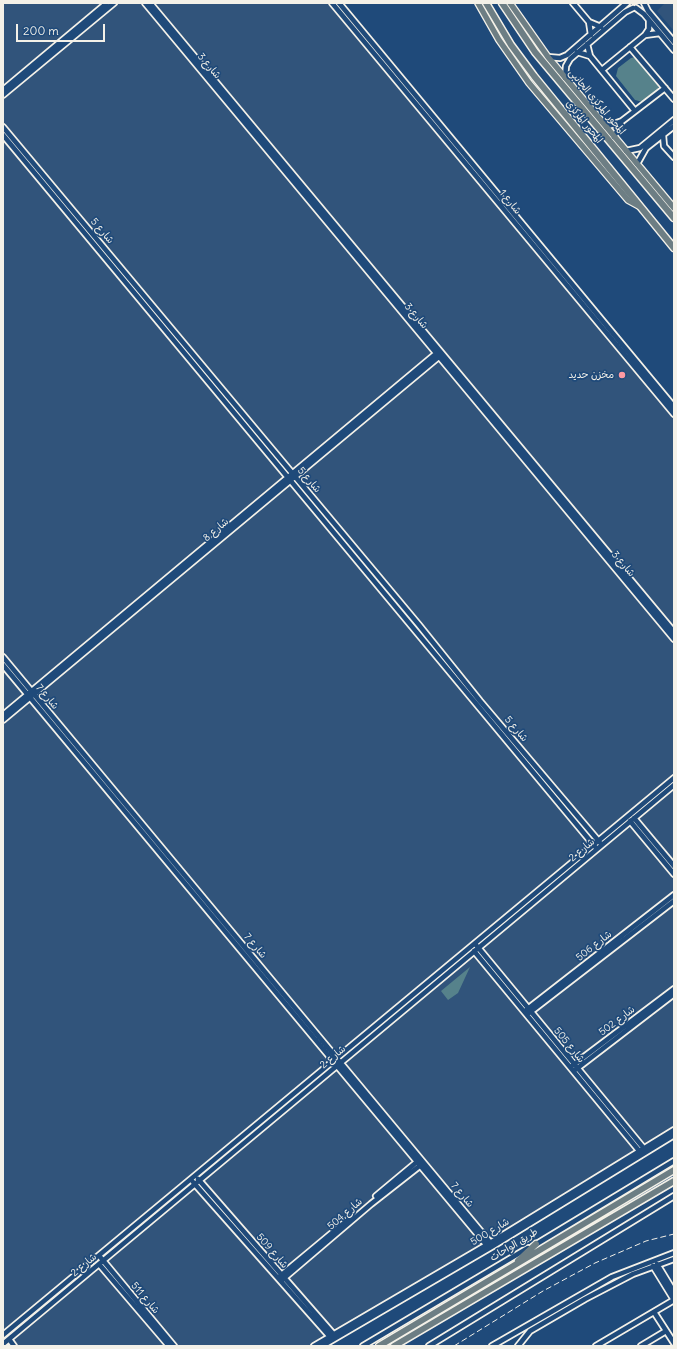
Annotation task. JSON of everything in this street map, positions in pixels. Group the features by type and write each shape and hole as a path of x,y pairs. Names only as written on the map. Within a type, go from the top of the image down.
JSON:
{"highway":[{"name":"المحور المركزى","path":"486,3 511,45 534,76 674,248"},
{"name":"المحور المركزى","path":"502,3 535,52 665,202 674,218"},
{"name":"طريق الواحات","path":"379,1346 674,1170"},
{"path":"394,1346 674,1181"},
{"path":"509,1269 536,1244"}],"main road":[{"path":"478,3 499,40 529,83 630,202 639,206"},
{"name":"المحور المركزى الجانبى","path":"510,3 548,57 637,164 665,202 674,208"}],"street":[{"path":"3,90 108,3"},
{"path":"3,95 114,3"},
{"name":"شارع 3","path":"145,3 674,632"},
{"name":"شارع 3","path":"150,3 380,284"},
{"name":"شارع 1","path":"332,3 665,399 674,407"},
{"name":"شارع 1","path":"339,3 665,399 674,414"},
{"path":"572,3 589,22 601,27"},
{"path":"548,57 560,58 567,55 627,3 649,20 674,50"},
{"path":"565,78 567,63 577,52 625,12 643,3 648,12 674,42"},
{"path":"602,70 645,35 648,29 649,20"},
{"path":"589,22 591,35"},
{"path":"645,35 660,33"},
{"path":"587,44 590,56 635,111"},
{"path":"630,47 674,99"},
{"path":"577,52 590,56"},
{"path":"614,137 617,128 622,121 665,88"},
{"path":"626,151 640,148 674,120"},
{"path":"606,127 622,121"},
{"path":"637,164 642,153 674,126"},
{"name":"شارع 5","path":"3,127 424,641 595,847"},
{"name":"شارع 5","path":"3,135 291,477 429,637 480,701 600,843"},
{"path":"663,135 664,146"},
{"path":"653,143 664,146 674,157"},
{"name":"شارع 3","path":"439,354 674,639"},
{"name":"شارع 8","path":"3,715 439,354"},
{"path":"424,641 429,637"},
{"name":"شارع 7","path":"3,658 30,694 490,1245"},
{"name":"شارع 7","path":"3,665 30,694"},
{"name":"شارع 8","path":"3,720 30,694"},
{"name":"شارع 2","path":"4,1334 475,943 600,843 674,778"},
{"name":"شارع 2","path":"600,843 630,822 674,785"},
{"path":"634,818 674,866"},
{"path":"630,822 674,874"},
{"name":"شارع 2","path":"7,1340 478,948 595,847"},
{"name":"شارع 506","path":"528,1012 660,908 674,895"},
{"name":"شارع 506","path":"660,908 674,901"},
{"name":"شارع 505","path":"475,943 573,1068 643,1152"},
{"name":"شارع 505","path":"474,951 528,1012"},
{"name":"شارع 502","path":"573,1068 674,989"},
{"name":"شارع 502","path":"573,1068 674,994"},
{"name":"شارع 500","path":"643,1152 674,1130"},
{"name":"شارع 500","path":"314,1346 333,1337 490,1245 613,1167 674,1135"},
{"path":"233,1144 237,1150"},
{"name":"شارع 504","path":"280,1278 420,1162"},
{"name":"طريق الواحات","path":"363,1346 674,1162"},
{"name":"شارع 509","path":"196,1175 241,1228 280,1278"},
{"name":"شارع 509","path":"191,1179 237,1232 333,1337"},
{"path":"429,1346 674,1196"},
{"path":"237,1232 241,1228"},
{"path":"494,1345 612,1277 674,1253"},
{"path":"98,1256 101,1262"},
{"path":"518,1346 526,1335 535,1328 618,1281 655,1265 674,1259"},
{"name":"شارع 511","path":"101,1262 169,1346"},
{"name":"شارع 511","path":"101,1262 174,1346"},
{"path":"655,1265 674,1292"},
{"path":"596,1346 674,1300 655,1265"},
{"path":"654,1312 674,1343"},
{"path":"532,1322 535,1328"},
{"path":"641,1346 666,1331"},
{"path":"4,1334 9,1346"},
{"name":"شارع 500","path":"322,1346 333,1337"},
{"path":"7,1340 14,1346"}],"shaded area":[{"path":"3,3 335,3 674,410 674,1129 322,1346 3,1346"},
{"path":"665,3 674,3 674,31 657,11"}],"green space":[{"path":"635,57 659,85 657,92 643,102 635,100 616,76 618,68 631,58"},
{"path":"470,967 458,993 448,1000 441,991"}],"railway":[{"path":"454,1346 543,1291 595,1263 646,1241 674,1234"}],"place":[{"name":"مخزن حديد","path":"622,375"}]}
